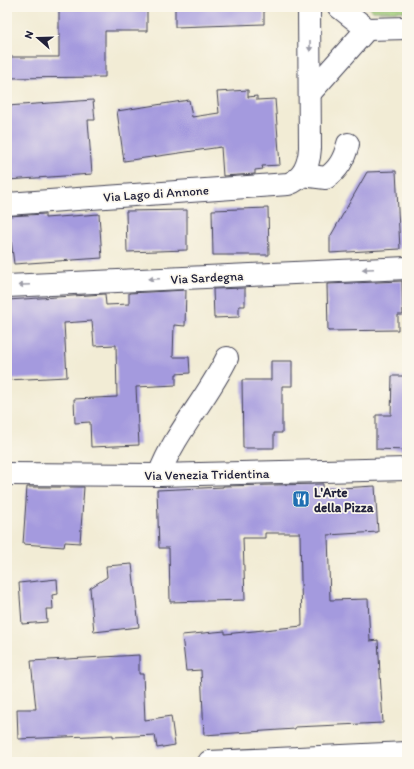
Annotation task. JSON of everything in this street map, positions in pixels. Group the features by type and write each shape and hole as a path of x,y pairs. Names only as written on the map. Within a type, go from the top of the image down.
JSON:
{"street":[{"path":"310,7 309,154 302,175 326,178 336,171 344,158 348,144"},
{"path":"339,7 367,29 407,28"},
{"path":"310,93 367,29"},
{"name":"Via Lago di Annone","path":"7,204 288,184 298,179 302,175"},
{"name":"Via Sardegna","path":"7,286 407,268"},
{"path":"159,475 173,444 210,390 227,358"},
{"name":"Via Venezia Tridentina","path":"7,474 159,475 407,469"},
{"path":"209,762 407,753"}],"green space":[{"path":"369,7 407,7 407,11 373,11"}],"building":[{"path":"59,7 147,7 147,31 105,31 105,77 7,78 7,57 59,57"},
{"path":"175,7 264,7 264,24 175,27"},
{"path":"248,90 248,97 257,96 257,100 275,99 280,165 262,166 263,169 255,170 255,174 223,176 221,147 124,161 117,111 189,100 192,117 219,113 217,92"},
{"path":"93,100 95,120 88,120 92,174 8,180 7,106"},
{"path":"396,171 400,249 330,253 330,237 367,172"},
{"path":"268,208 269,255 213,255 212,210"},
{"path":"187,210 187,250 127,252 126,211"},
{"path":"45,214 45,218 99,214 102,258 14,264 8,216"},
{"path":"402,281 403,315 398,315 398,330 328,331 327,284"},
{"path":"245,288 245,306 239,306 239,317 214,318 213,289"},
{"path":"186,290 185,326 174,325 173,357 189,357 190,373 176,374 176,385 136,387 139,445 91,447 90,422 75,423 74,399 117,397 116,345 94,346 92,321 64,323 67,377 7,380 7,300 105,294 106,305 129,304 129,293"},
{"path":"271,361 292,361 292,386 282,386 282,433 274,433 274,448 243,448 242,380 271,380"},
{"path":"392,376 407,376 407,450 376,449 376,415 391,415"},
{"path":"323,484 323,489 375,486 378,532 328,535 330,600 368,599 370,641 378,640 383,723 295,727 295,729 204,735 201,670 186,671 182,635 225,631 225,634 302,626 300,533 265,533 265,538 243,538 245,600 170,602 169,548 159,548 157,490 223,486"},
{"path":"27,487 84,487 80,543 65,542 64,547 23,544"},
{"path":"132,564 139,627 94,632 90,588 107,577 106,566"},
{"path":"57,579 58,594 52,595 53,609 46,609 47,622 22,624 19,583"},
{"path":"139,655 139,674 143,674 145,720 171,716 175,745 157,748 155,735 113,737 113,735 18,739 17,709 36,709 31,661"}],"place":[{"name":"L'Arte della Pizza","path":"301,499"}]}
